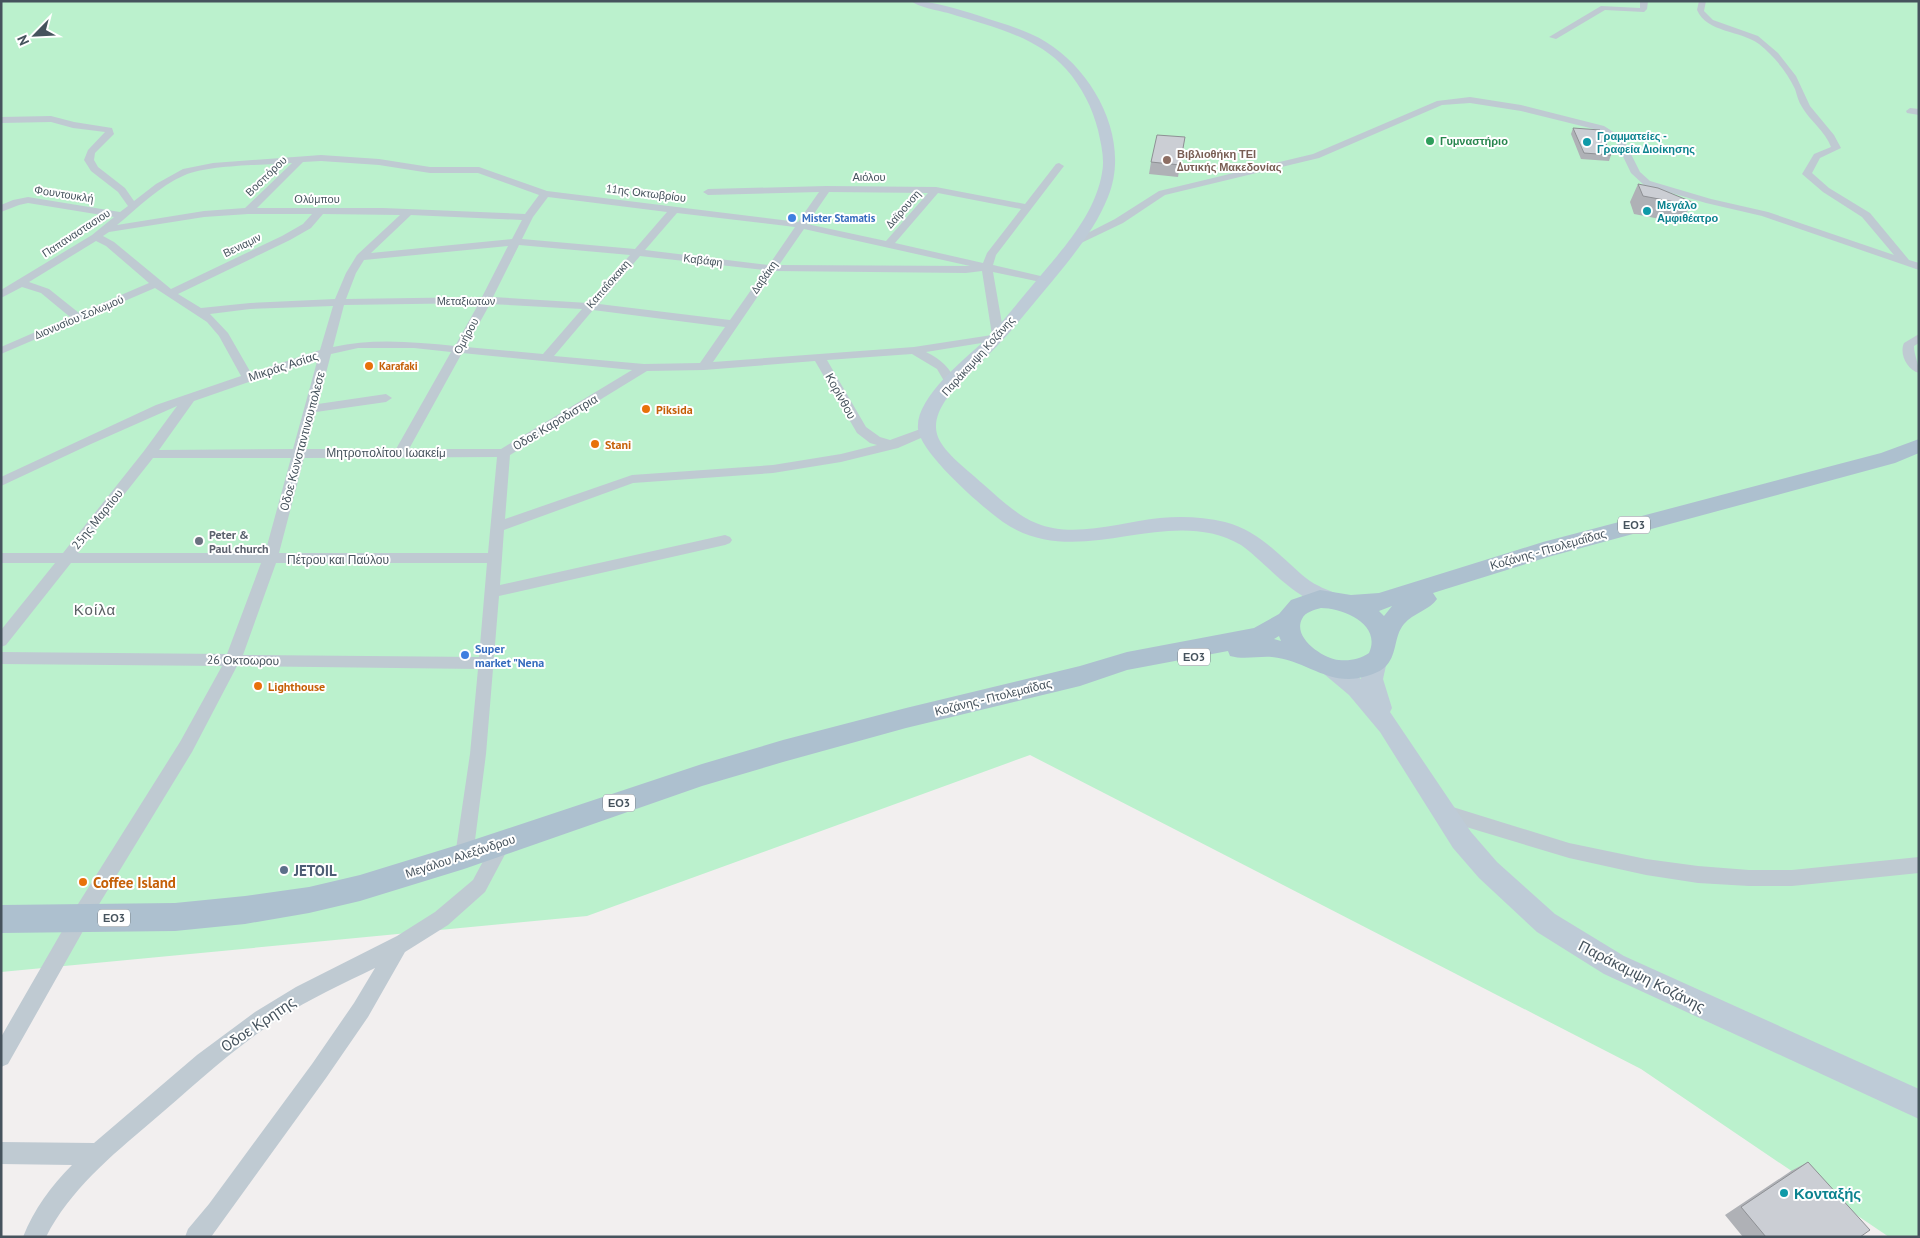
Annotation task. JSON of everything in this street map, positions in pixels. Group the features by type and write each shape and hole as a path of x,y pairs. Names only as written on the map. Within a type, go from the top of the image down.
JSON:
{"main road":[{"name":"Παράκαμψη Κοζάνης","path":"916,1 975,18 1041,43 1056,54 1087,87 1100,111 1110,154 1108,180 1089,222 1045,280 997,337 952,383 932,407 926,421 926,431"},
{"path":"926,431 936,448 998,510 1026,527 1045,534 1069,536 1089,535 1171,523 1216,526 1228,530 1257,544 1287,574 1308,590 1340,602 1373,619 1381,629 1380,650"},
{"name":"Κοζάνης - Πτολεμαΐδας","path":"1340,602 1379,602 1542,550 1880,461 1919,445"},
{"name":"Κοζάνης - Πτολεμαΐδας","path":"1380,650 1393,618 1412,604 1433,596 1599,545 1890,469 1919,459"},
{"path":"1287,574 1292,587 1292,615"},
{"name":"ΕΟ3","path":"1340,602 1310,601 1292,615 1288,629 1291,639 1298,649 1307,657 1332,668 1357,669 1380,650"},
{"name":"Κοζάνης - Πτολεμαΐδας","path":"906,718 1080,676 1127,661 1259,636 1292,615"},
{"name":"Κοζάνης - Πτολεμαΐδας","path":"1080,676 1132,669 1243,648 1273,648 1307,657"},
{"name":"Παράκαμψη Κοζάνης","path":"1380,650 1371,671 1371,678 1388,725"},
{"name":"Παράκαμψη Κοζάνης","path":"1332,668 1358,689 1388,725 1462,840 1518,900 1546,922 1578,944 1649,982 1919,1104"},
{"name":"Μεγάλου Αλεξάνδρου","path":"1,919 175,917 245,910 309,900 360,888 464,856 702,774 906,718"}],"street":[{"path":"1553,37 1604,8 1641,10 1643,9 1644,1"},
{"path":"1702,1 1700,8 1702,14 1724,27 1754,37 1776,56 1800,90 1806,107 1827,132 1835,145 1834,150 1817,156 1807,174 1826,190 1866,215 1905,262"},
{"path":"1074,242 1119,221 1162,193 1316,156 1402,118 1445,102 1461,100 1481,101 1521,108 1607,131 1620,140 1640,179 1652,185 1758,212 1919,267"},
{"path":"1,120 50,119 73,125 109,130 110,134 91,152 89,160 94,169 122,190 134,207"},
{"name":"11ης Οκτωβρίου","path":"159,186 183,172 196,169 301,159 365,161 430,170 471,169 486,172 545,194 800,225 987,267"},
{"name":"Βοσπόρου","path":"248,211 301,159"},
{"path":"997,337 987,267 991,254 1059,166"},
{"name":"Παπαναστασιου","path":"1,295 107,230 159,186"},
{"name":"Αιόλου","path":"708,192 826,189 936,190 1027,208"},
{"name":"Δαβάκη","path":"704,366 731,324 826,189"},
{"name":"Δαϊρουση","path":"889,244 936,190"},
{"name":"Ομήρου","path":"401,452 486,300 528,217 545,194"},
{"name":"Φουντουκλή","path":"1,209 16,202 28,200 124,216"},
{"name":"Καπαΐσκακη","path":"544,359 588,306 674,210"},
{"name":"Ολύμπου","path":"107,230 204,214 248,211 409,212 528,217"},
{"name":"Βενιαμιν","path":"171,294 286,238 307,226 319,212"},
{"name":"Oδοε Κωνσταντινουπολεσε","path":"1,1057 80,918 186,748 233,660 270,559 312,409 339,302 351,273 361,257 409,212"},
{"path":"96,237 110,244 156,284 211,320 224,335 248,378"},
{"name":"Καβάφη","path":"361,257 516,242 636,252 771,268 966,270 987,267 1045,280"},
{"path":"21,283 45,291 78,318"},
{"name":"Διονυσίου Σολωμού","path":"1,351 156,284"},
{"name":"Μεταξιωτων","path":"199,312 250,306 339,302 486,300 588,306 731,324"},
{"name":"Oδοε Καροδιστρια","path":"464,856 478,754 504,453 644,368 704,366 914,350 997,337"},
{"path":"1919,337 1908,345 1914,360 1912,365 1919,370"},
{"name":"Μικράς Ασίας","path":"1,482 139,416 191,396 325,352 358,345 374,343 644,368"},
{"path":"914,350 938,363 948,374 952,383"},
{"name":"Κορίνθου","path":"819,357 861,430 875,440 893,444"},
{"name":"25ης Μαρτίου","path":"1,641 149,454 191,396"},
{"path":"312,409 386,398"},
{"path":"498,527 632,479 773,469 841,458 893,444 926,431"},
{"name":"Μητροπολίτου Ιωακείμ","path":"149,454 300,452 504,453"},
{"path":"492,592 726,540"},
{"name":"Πέτρου και Παύλου","path":"1,558 496,558"},
{"name":"26 Οκτοωρου","path":"1,658 485,664"},
{"path":"1443,812 1544,844 1640,865 1695,874 1750,878 1818,877 1919,865"},
{"name":"Oδοε Κρητης","path":"34,1237 58,1198 98,1154 208,1058 260,1019 303,994 397,948 447,915 477,888 490,870 502,843"},
{"path":"196,1237 217,1212 319,1071 361,1010 397,948"},
{"path":"1,1153 98,1154"}],"green space":[{"path":"1,1 1919,1 1919,1237 1889,1237 1641,1069 1030,755 587,916 1,972"}],"building":[{"path":"1573,128 1600,130 1611,155 1584,153"},
{"path":"1157,135 1185,137 1180,165 1151,162"},
{"path":"1638,184 1658,188 1692,202 1691,205 1643,196"},
{"name":"Κονταξής","path":"1808,1162 1870,1230 1860,1237 1766,1237 1741,1207"}],"place":[{"name":"Γυμναστήριο","path":"1430,141"},
{"name":"Γραμματείες - Γραφεία Διοίκησης","path":"1587,142"},
{"name":"Βιβλιοθήκη ΤΕΙ Δυτικής Μακεδονίας","path":"1167,160"},
{"name":"Μεγάλο Αμφιθέατρο","path":"1647,211"},
{"name":"Mister Stamatis","path":"792,218"},
{"name":"Karafaki","path":"369,366"},
{"name":"Piksida","path":"646,409"},
{"name":"Stani","path":"595,444"},
{"name":"Peter & Paul church","path":"199,541"},
{"name":"Super market \"Nena","path":"465,655"},
{"name":"Lighthouse","path":"258,686"},
{"name":"JETOIL","path":"284,870"},
{"name":"Coffee Island","path":"83,882"},
{"name":"Κονταξής","path":"1784,1193"}],"district":[{"name":"Κοίλα","path":"95,609"}]}
